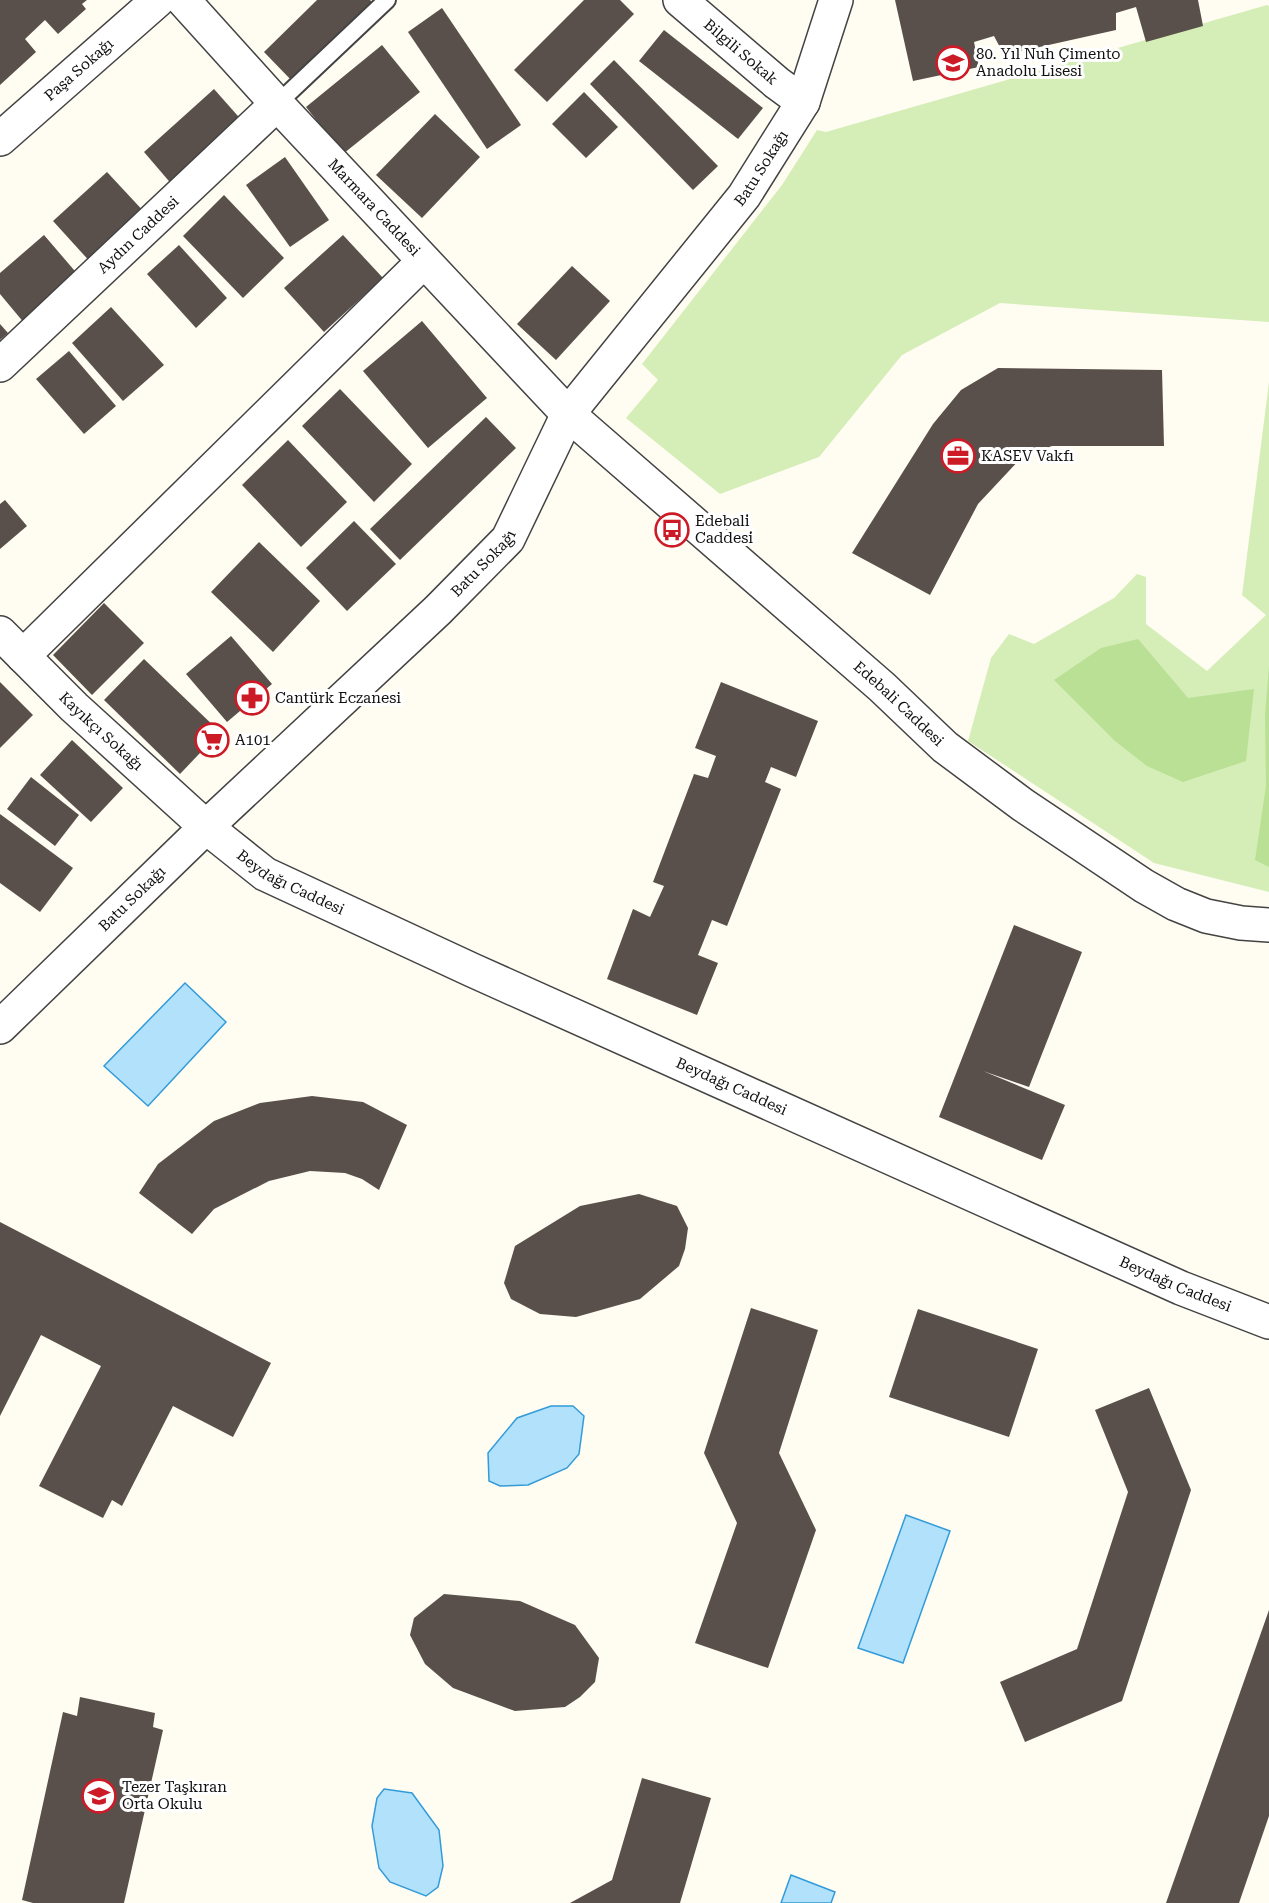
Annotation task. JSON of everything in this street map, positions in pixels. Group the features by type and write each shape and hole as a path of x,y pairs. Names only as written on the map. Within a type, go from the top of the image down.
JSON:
{"street":[{"name":"Paşa Sokağı","path":"0,139 158,0"},
{"name":"Marmara Caddesi","path":"183,0 277,104 568,414"},
{"name":"Bilgili Sokak","path":"680,0 777,83 803,102"},
{"name":"Batu Sokağı","path":"0,1027 207,827 438,610 508,539 568,414 744,196 803,102 836,0"},
{"name":"Aydın Caddesi","path":"0,365 277,104"},
{"path":"23,656 424,261"},
{"name":"Edebali Caddesi","path":"568,414 882,687 945,747 1023,805 1144,886 1176,904 1206,916 1241,923 1269,925"},
{"name":"Kayıkçı Sokağı","path":"0,633 74,708 207,827"},
{"name":"Beydağı Caddesi","path":"207,827 265,874 472,970 1181,1288 1269,1322"}],"lane":[{"path":"277,104 387,0"}],"green space":[{"path":"1269,6 1269,322 1000,303 902,355 819,457 720,494 626,418 658,380 642,364 782,185 817,130 826,132"},
{"path":"1269,382 1269,892 1154,863 968,741 991,658 1009,634 1034,644 1114,598 1137,574 1146,577 1146,624 1207,671 1266,615 1242,595"},
{"path":"1138,639 1188,698 1254,689 1246,761 1183,782 1147,766 1115,741 1054,680 1101,648"},
{"path":"1269,666 1269,867 1255,860 1266,786 1265,715"}],"water":[{"path":"185,983 226,1022 148,1106 104,1066"},
{"path":"551,1406 573,1406 584,1416 579,1454 567,1468 528,1485 500,1486 489,1481 488,1453 517,1418"},
{"path":"906,1515 950,1531 903,1663 858,1648"},
{"path":"384,1789 412,1793 439,1830 443,1866 438,1887 426,1896 390,1882 379,1868 372,1826 377,1798"},
{"path":"791,1875 835,1892 831,1903 781,1903"}],"building":[{"path":"0,0 87,0 82,4 86,9 58,34 45,20 25,39 36,52 0,85"},
{"path":"317,0 370,0 375,5 294,83 264,52"},
{"path":"584,0 620,0 634,14 547,102 514,70"},
{"path":"895,0 1198,0 1203,26 1146,42 1136,7 1116,13 1116,30 1004,55 994,36 974,42 979,67 913,81"},
{"path":"442,8 521,125 487,149 408,32"},
{"path":"664,30 763,108 738,139 639,61"},
{"path":"382,45 420,92 343,154 306,107"},
{"path":"614,60 718,166 693,190 590,84"},
{"path":"214,89 245,124 174,187 144,152"},
{"path":"584,92 618,127 586,158 552,124"},
{"path":"435,114 480,157 422,218 376,175"},
{"path":"285,157 329,220 290,247 246,185"},
{"path":"107,172 147,215 93,265 53,221"},
{"path":"224,195 284,258 243,298 183,236"},
{"path":"44,235 80,277 25,324 0,294 0,273"},
{"path":"343,235 383,278 324,332 284,288"},
{"path":"179,245 227,298 196,328 147,274"},
{"path":"572,266 610,301 556,360 517,324"},
{"path":"111,307 164,365 123,401 72,343"},
{"path":"422,321 487,398 428,448 363,371"},
{"path":"0,324 8,333 0,340"},
{"path":"69,351 116,406 84,434 36,379"},
{"path":"998,368 1162,370 1164,446 1052,446 1022,457 978,504 930,595 852,553 933,424 961,390"},
{"path":"340,389 412,464 374,502 302,426"},
{"path":"486,417 516,448 400,560 370,529"},
{"path":"288,440 347,502 301,547 242,485"},
{"path":"5,500 27,526 0,549 0,504"},
{"path":"354,521 396,564 347,611 306,568"},
{"path":"259,542 320,601 273,652 211,592"},
{"path":"104,603 144,643 92,695 53,655"},
{"path":"231,636 272,684 227,722 186,674"},
{"path":"144,659 220,732 180,774 104,700"},
{"path":"0,682 33,715 0,748"},
{"path":"721,682 818,721 796,777 771,767 765,782 781,789 727,926 712,920 698,955 718,963 697,1015 607,979 633,909 650,917 664,886 653,882 694,774 708,778 716,756 695,748"},
{"path":"72,740 123,788 91,822 40,775"},
{"path":"31,777 79,815 55,846 7,809"},
{"path":"0,814 73,868 40,912 0,883"},
{"path":"1014,925 1082,952 1029,1087 983,1071 1065,1105 1042,1160 939,1117"},
{"path":"312,1096 363,1102 407,1125 379,1190 362,1179 345,1173 310,1171 269,1181 214,1209 192,1234 139,1193 158,1164 214,1121 260,1103"},
{"path":"639,1194 677,1206 688,1228 685,1249 679,1266 640,1299 576,1317 540,1314 511,1299 504,1283 515,1246 580,1206"},
{"path":"0,1222 271,1363 233,1437 173,1406 122,1506 112,1500 103,1518 39,1486 101,1366 41,1335 0,1416"},
{"path":"751,1308 818,1330 779,1453 816,1530 768,1668 695,1643 737,1523 704,1453"},
{"path":"918,1309 1038,1349 1009,1437 889,1397"},
{"path":"1149,1388 1191,1490 1122,1701 1025,1742 1000,1682 1077,1649 1128,1492 1095,1410"},
{"path":"444,1594 520,1601 575,1625 599,1658 595,1682 580,1697 565,1707 515,1711 453,1688 425,1664 410,1635 414,1618"},
{"path":"1269,1610 1269,1816 1239,1903 1166,1903"},
{"path":"80,1697 155,1713 153,1727 163,1730 124,1903 33,1903 22,1900 63,1712 77,1716"},
{"path":"642,1778 711,1798 680,1903 570,1903 612,1880"}],"place":[{"name":"80. Yıl Nuh Çimento Anadolu Lisesi","path":"953,63"},
{"name":"KASEV Vakfı","path":"958,456"},
{"name":"Edebali̇ Caddesi̇","path":"672,530"},
{"name":"Cantürk Eczanesi","path":"252,698"},
{"name":"A101","path":"212,740"},
{"name":"Tezer Taşkıran Orta Okulu","path":"99,1796"}]}
